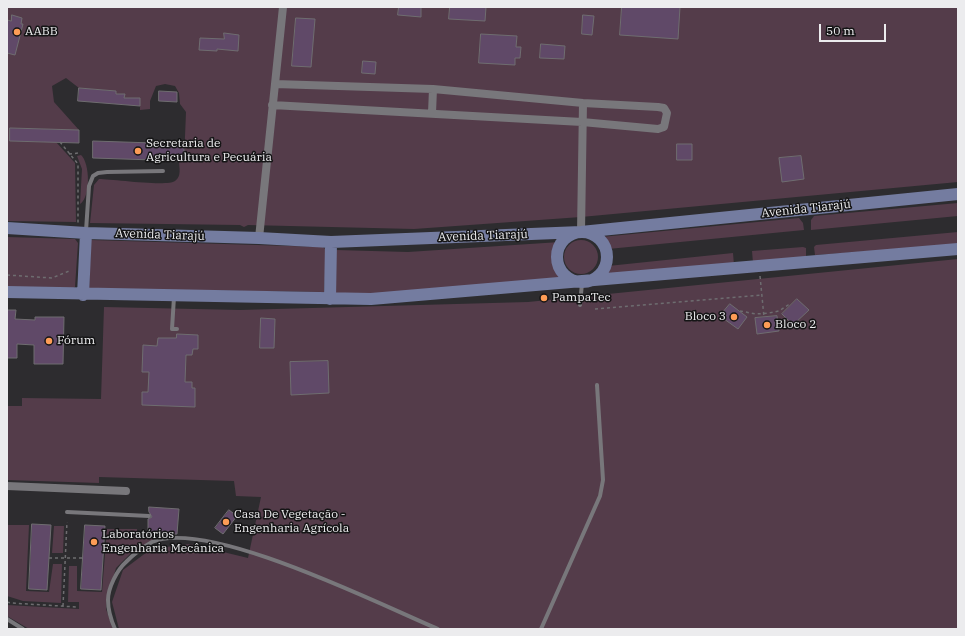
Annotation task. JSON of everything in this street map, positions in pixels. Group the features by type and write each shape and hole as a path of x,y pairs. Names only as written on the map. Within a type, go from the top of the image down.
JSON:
{"main road":[{"name":"Avenida Tiarajú","path":"7,228 82,230 331,242 581,232 958,194"},
{"path":"82,230 83,295"},
{"path":"581,232 596,236 604,246 607,257 599,274 592,280 582,282 568,277 562,272 557,258 558,250 566,237 581,232"},
{"path":"330,299 331,242"},
{"path":"7,292 83,295 371,299 958,249"}],"street":[{"path":"259,238 283,7"},
{"path":"272,105 582,122 658,129 664,127 667,113 664,108 658,107 583,103 433,89 275,84"},
{"path":"432,113 433,89"},
{"path":"581,232 583,103"},
{"path":"7,486 126,491"}],"lane":[{"path":"82,230 89,186 93,176 98,173 107,172 163,171"},
{"path":"580,305 582,282"},
{"path":"174,296 172,329 177,329"},
{"path":"541,629 600,496 603,480 597,385"},
{"path":"67,512 149,516"},
{"path":"114,629 108,598 120,567 134,554 152,542 168,539 196,540 221,544 277,561 438,629"},
{"path":"7,619 23,629"}],"path":[{"path":"60,142 78,164 82,230"},
{"path":"69,154 79,153"},
{"path":"7,275 52,278 69,271"},
{"path":"760,276 764,317"},
{"path":"595,309 762,295"},
{"path":"740,311 763,314 779,311 788,305 789,307"},
{"path":"63,606 67,522"},
{"path":"49,558 83,558"},
{"path":"7,602 11,604 77,607"}],"shaded area":[{"path":"7,7 958,7 958,182 581,217 414,229 90,223 94,185 99,179 170,183 179,177 179,161 184,161 186,112 180,104 179,93 175,86 165,84 156,86 150,101 150,109 140,110 140,98 124,98 124,94 116,94 116,91 79,88 66,78 52,86 54,102 79,130 10,128 10,141 56,142 75,163 76,222 7,221"},
{"path":"81,155 84,159 88,172 88,188 84,200 80,204 82,169 77,156"},
{"path":"958,203 958,216 811,230 811,220 814,216"},
{"path":"799,218 803,223 804,230 608,249 601,237"},
{"path":"958,232 958,245 815,255 814,247 816,245"},
{"path":"7,237 75,239 78,243 75,287 71,290 7,287"},
{"path":"91,240 323,247 327,251 324,292 89,289"},
{"path":"584,240 591,242 596,247 598,257 596,267 591,272 578,274 571,272 566,267 564,254 566,247 571,242"},
{"path":"560,242 557,247 555,262 560,275 564,280 382,294 336,295 334,290 336,250 408,252"},
{"path":"806,248 806,257 753,263 752,251"},
{"path":"733,253 734,265 601,277 608,266"},
{"path":"958,259 958,629 119,629 112,602 123,570 151,549 190,544 248,558 261,497 236,496 234,481 99,477 99,483 7,480 7,406 22,406 22,398 101,399 104,307 240,310 528,302"},
{"path":"7,525 29,525 26,591 49,592 53,564 62,564 61,603 23,601 7,596"},
{"path":"54,526 64,526 63,553 52,553"},
{"path":"107,529 137,529 137,537 158,537 132,552 116,568 107,598 106,609 113,629 29,629 7,616 7,605 79,609 79,602 68,602 69,566 77,566 77,591 102,592"}],"building":[{"path":"399,7 421,7 421,17 398,15"},
{"path":"450,7 486,7 485,21 449,19"},
{"path":"622,7 680,7 678,39 620,35"},
{"path":"12,15 22,18 21,24 23,24 15,55 7,53 7,20 11,21"},
{"path":"583,15 594,16 592,35 582,34"},
{"path":"296,18 315,19 311,67 292,66"},
{"path":"224,33 239,35 238,51 217,49 217,51 199,50 200,38 224,39"},
{"path":"481,34 517,36 516,47 521,47 520,58 515,58 515,65 479,63"},
{"path":"541,44 565,46 564,59 540,58"},
{"path":"363,61 376,62 375,74 362,73"},
{"path":"79,88 116,91 116,94 125,94 124,98 140,98 140,106 78,101"},
{"path":"159,91 177,92 177,102 159,101"},
{"path":"10,128 79,130 79,143 10,141"},
{"name":"Secretaria de Agricultura e Pecuária","path":"93,141 184,144 184,161 93,158"},
{"path":"677,144 692,144 692,160 677,160"},
{"path":"801,156 804,179 782,182 779,158"},
{"path":"797,299 809,310 793,325 782,314"},
{"name":"Bloco 3","path":"730,304 747,317 738,329 720,316"},
{"path":"7,310 16,310 15,319 35,320 35,317 64,317 63,364 34,364 34,345 17,344 17,358 7,358"},
{"name":"Bloco 2","path":"777,316 779,331 757,334 755,318"},
{"path":"261,318 275,319 274,348 260,348"},
{"path":"177,334 198,335 198,349 193,349 192,355 186,355 185,382 192,382 192,388 195,388 195,407 142,405 142,392 148,392 149,372 142,372 143,345 157,346 158,338 176,338"},
{"path":"328,361 329,393 291,395 290,362"},
{"path":"149,507 179,509 177,534 148,535 148,519 152,517 149,512"},
{"name":"Casa De Vegetação - Engenharia Agrícola","path":"229,510 237,516 223,534 215,528"},
{"path":"32,524 51,525 47,590 29,589"},
{"name":"Laboratórios Engenharia Mecânica","path":"85,525 105,526 101,590 81,589"}],"place":[{"name":"AABB","path":"17,32"},
{"name":"Secretaria de Agricultura e Pecuária","path":"138,151"},
{"name":"PampaTec","path":"544,298"},
{"name":"Bloco 3","path":"734,317"},
{"name":"Bloco 2","path":"767,325"},
{"name":"Fórum","path":"49,341"},
{"name":"Casa De Vegetação - Engenharia Agrícola","path":"226,522"},
{"name":"Laboratórios Engenharia Mecânica","path":"94,542"}]}
